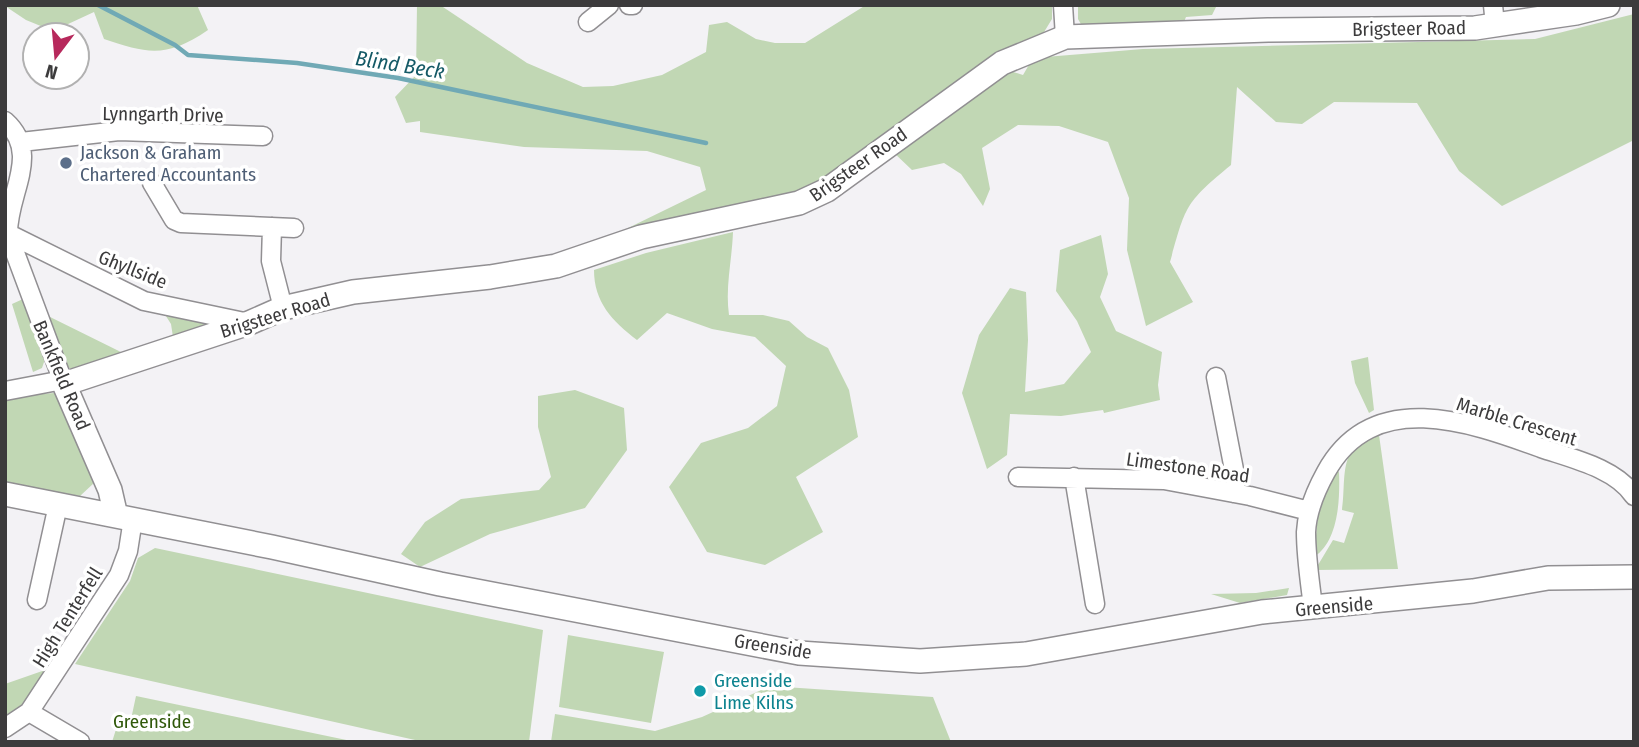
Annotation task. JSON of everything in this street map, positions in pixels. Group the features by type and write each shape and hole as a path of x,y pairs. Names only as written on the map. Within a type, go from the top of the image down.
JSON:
{"street":[{"path":"589,22 609,5"},
{"path":"1063,5 1065,37"},
{"name":"Brigsteer Road","path":"5,391 63,382 249,323 283,308 353,292 490,277 556,266 641,237 799,204 827,190 1002,63 1065,37 1576,13 1608,5"},
{"path":"5,121 17,132 21,142 23,170 8,213 7,233"},
{"name":"Lynngarth Drive","path":"21,142 119,131 263,136"},
{"path":"152,183 174,220 181,223 294,228"},
{"path":"272,227 271,261 283,308"},
{"name":"Ghyllside","path":"7,233 144,300 249,323"},
{"name":"Bankfield Road","path":"7,233 63,382 124,517"},
{"path":"1216,377 1236,480 1234,493"},
{"name":"Marble Crescent","path":"1313,607 1306,530 1309,511 1327,470 1347,443 1368,428 1410,417 1455,422 1503,435 1595,467 1632,487"},
{"name":"Limestone Road","path":"1018,477 1164,480 1309,511"},
{"path":"1074,477 1095,604"},
{"name":"Greenside","path":"5,494 440,584 799,653 920,661 1026,654 1262,612 1460,593 1548,578 1634,577"},
{"path":"37,600 58,505"},
{"name":"High Tenterfell","path":"10,732 29,712 62,668 119,576 128,551 124,517"},
{"path":"29,712 80,742"}],"green space":[{"path":"197,5 208,30 169,49 145,50 104,39 94,12 75,21 28,21 5,6"},
{"path":"417,5 440,5 527,63 583,87 613,86 662,75 706,52 709,25 727,22 756,39 775,43 805,43 866,5 1052,5 1052,19 1041,37 822,181 794,195 631,230 626,229 706,190 700,167 647,151 524,147 420,132 420,121 406,123 395,97 416,75"},
{"path":"1078,5 1217,5 1212,15 1186,17 1181,29 1086,33 1078,19"},
{"path":"1634,14 1634,140 1502,206 1459,171 1417,103 1334,102 1302,124 1276,122 1237,87 1231,165 1204,188 1189,206 1170,262 1193,302 1146,326 1127,250 1129,198 1108,142 1059,126 1018,125 982,148 990,189 983,206 961,174 944,163 912,170 892,151 1004,69 1023,75 1033,58 1143,49 1535,39"},
{"path":"733,232 728,284 729,315 763,315 789,321 807,337 828,348 849,390 858,437 796,477 823,532 765,565 707,552 669,487 701,443 748,428 777,406 786,366 755,337 712,329 667,313 637,340 606,310 595,281 594,270 646,253"},
{"path":"1101,235 1108,274 1100,297 1116,331 1162,352 1158,385 1160,400 1104,413 1103,410 1061,416 1010,414 1007,455 987,469 962,393 979,335 1010,288 1026,292 1028,340 1025,392 1064,384 1091,352 1077,321 1056,291 1060,250"},
{"path":"23,299 45,359 42,368 33,372 12,304"},
{"path":"42,313 129,356 76,370 66,367"},
{"path":"164,313 229,323 173,337 171,324"},
{"path":"1368,357 1374,410 1369,413 1355,383 1351,361"},
{"path":"575,390 624,408 627,450 585,508 490,534 420,567 401,554 425,522 461,499 539,490 551,477 538,427 538,396"},
{"path":"54,393 59,396 95,473 94,483 80,496 5,483 5,397"},
{"path":"1379,435 1398,569 1315,570 1333,540 1344,543 1354,513 1342,510 1346,464 1350,454 1365,439"},
{"path":"1335,469 1339,472 1336,518 1329,541 1314,557 1319,504"},
{"path":"155,548 543,630 529,742 424,742 75,664 130,581 138,558"},
{"path":"1289,588 1287,595 1240,603 1211,594 1256,593"},
{"path":"568,635 664,652 651,723 559,707"},
{"path":"48,669 22,706 5,718 5,684"},
{"path":"770,686 933,697 951,742 551,742 555,714 655,731 702,717"},
{"name":"Greenside","path":"136,696 356,742 112,742 118,723 130,724"}],"waterway":[{"name":"Blind Beck","path":"98,5 175,45 188,55 297,63 398,78 706,143"}],"place":[{"name":"Jackson & Graham Chartered Accountants","path":"66,163"},
{"name":"Greenside Lime Kilns","path":"700,691"}]}
